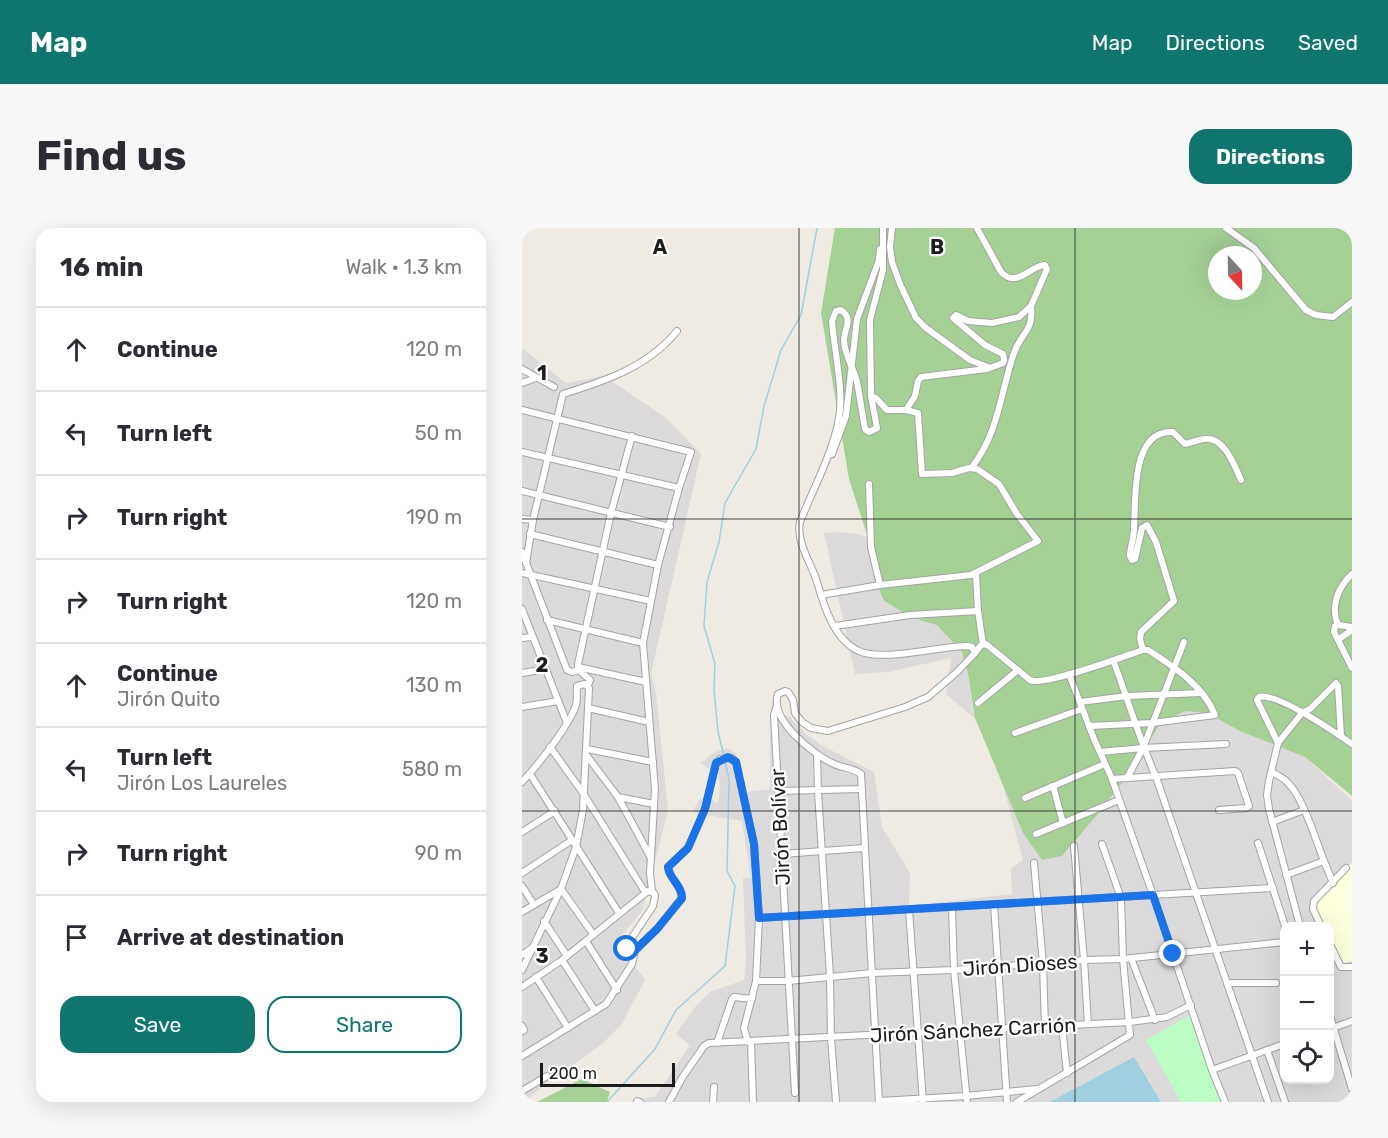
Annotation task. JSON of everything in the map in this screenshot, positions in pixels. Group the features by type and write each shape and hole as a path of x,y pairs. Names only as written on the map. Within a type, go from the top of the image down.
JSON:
{"street":[{"path":"819,477 844,423 857,320 879,260 883,228"},
{"path":"883,228 883,270 870,320 872,396 877,425 875,431 869,432 865,429 857,380 844,339 848,319 841,310 836,311 832,321 839,392 839,418 819,477 800,522 801,543 835,626 843,638 857,651 878,655 961,646 972,647 975,653"},
{"path":"892,228 892,262 916,318 970,360 990,368"},
{"path":"872,396 888,410 918,413 922,474 952,473 972,467 982,454 996,425 1014,353 1032,323 1031,306 1041,280 1047,272 1043,265 1015,279 1006,278 978,228"},
{"path":"1226,228 1254,248 1306,310 1316,315 1332,317 1352,302"},
{"path":"906,410 915,396 921,377 990,368 1004,360 1002,354 956,323 954,316 968,321 992,323 1019,317 1031,306"},
{"path":"526,563 530,534 562,394 627,372 662,347 677,331"},
{"path":"522,369 554,387"},
{"path":"522,383 536,378"},
{"path":"522,410 691,452 658,565 643,643 653,762 654,804 648,892 564,958 522,987"},
{"path":"1143,650 1141,632 1174,601 1156,542 1147,525 1142,528 1134,559 1132,560 1130,556 1134,536 1137,469 1150,440 1168,431 1173,432 1185,444 1205,438 1213,440 1225,448 1242,480"},
{"path":"578,669 602,550 632,436"},
{"path":"522,452 679,488"},
{"path":"821,596 880,585 976,574 1038,541 1017,514 999,484 972,467"},
{"path":"869,484 870,548 880,585"},
{"path":"522,491 670,527"},
{"path":"522,519 533,520"},
{"path":"530,534 658,565"},
{"path":"522,552 567,670 572,672 578,669 646,682"},
{"path":"522,573 651,601"},
{"path":"976,574 983,644"},
{"path":"1338,625 1335,615 1337,597 1343,583 1352,574"},
{"path":"522,609 567,723"},
{"path":"835,626 910,615 978,611"},
{"path":"548,620 643,643"},
{"path":"1338,625 1352,628"},
{"path":"1338,625 1335,626 1334,632 1352,668"},
{"path":"1339,639 1352,628"},
{"path":"522,638 532,637"},
{"path":"1127,778 1143,748 1184,642"},
{"path":"983,644 957,672 928,697 905,707 828,731 811,728 802,722 795,713 793,700 788,692 778,694 777,705 785,722 796,736 817,755 838,766 859,772 862,789 879,1101 967,1099 1041,1089"},
{"path":"983,644 989,646 1033,682 1069,674 1148,650 1174,667 1201,693 1210,702 1214,716 1152,723 1089,726"},
{"path":"1113,660 1216,948 1268,1102"},
{"path":"522,673 546,669"},
{"path":"522,970 561,889 576,847 583,810 587,756 587,684 590,680 578,669"},
{"path":"978,703 1018,670"},
{"path":"1069,674 1112,779 1225,1102"},
{"path":"1299,922 1267,795 1278,743 1302,713 1310,709 1333,684 1337,683 1341,736"},
{"path":"522,782 567,723 577,703 577,686 587,684"},
{"path":"1080,702 1127,696 1201,693"},
{"path":"1278,743 1257,700 1259,697 1271,698 1312,718 1352,744"},
{"path":"522,707 558,701"},
{"name":"Jirón Bolívar","path":"777,705 774,715 795,1093"},
{"path":"588,708 650,722"},
{"path":"1016,733 1082,709"},
{"path":"1310,709 1312,718"},
{"path":"1100,752 1226,744"},
{"path":"550,747 648,892 655,896 653,906 627,945 630,951 634,951"},
{"path":"587,749 653,762"},
{"path":"817,755 836,1102"},
{"path":"587,756 618,798 651,859"},
{"path":"522,1056 606,1004 632,964 634,951 657,929 682,898 680,888 668,872 668,867 688,848 705,809 716,763 728,757 736,762 752,828 759,918 756,981 744,1028 749,1042 753,1102"},
{"path":"1025,798 1105,764"},
{"path":"1112,779 1237,771 1249,806 1219,810"},
{"path":"1272,772 1290,785 1304,810 1333,883"},
{"path":"530,774 619,913"},
{"path":"1053,786 1063,823"},
{"path":"778,791 818,792 862,789"},
{"path":"618,798 654,804"},
{"path":"1036,834 1119,800"},
{"path":"1272,822 1304,810"},
{"path":"522,832 555,811"},
{"path":"522,873 572,840"},
{"path":"1258,843 1283,922"},
{"path":"1017,1102 1127,1038 1131,1031 1124,959 1122,898 1102,844"},
{"path":"1074,846 1088,1024"},
{"path":"782,854 864,848"},
{"path":"1286,875 1324,861"},
{"path":"1034,863 1043,964 1045,1027"},
{"path":"1320,922 1313,904 1346,868"},
{"path":"522,886 534,905"},
{"path":"759,918 1273,888"},
{"path":"522,912 561,889"},
{"path":"561,889 593,934"},
{"path":"994,904 1007,1102"},
{"path":"952,908 954,970 967,1099"},
{"path":"909,910 923,1100"},
{"path":"544,921 595,1011"},
{"path":"586,940 617,990"},
{"name":"Jirón Dioses","path":"756,981 788,981 872,973 1124,959 1280,942"},
{"path":"522,955 533,947"},
{"path":"1334,954 1341,968 1352,966"},
{"path":"1131,958 1155,1020"},
{"path":"536,977 568,1028"},
{"path":"1227,983 1276,983"},
{"path":"669,1102 682,1078 705,1046 717,1043 732,999 734,997 752,999"},
{"name":"Jirón Sánchez Carrión","path":"717,1043 791,1041 874,1034 1155,1020 1167,1017 1191,1005"},
{"path":"1334,1028 1352,1021"},
{"path":"522,1026 524,1030 522,1031"},
{"path":"1062,1026 1067,1073"},
{"path":"1332,1030 1352,1089"},
{"path":"1212,1070 1280,1045"},
{"path":"1267,1050 1286,1102"},
{"path":"522,1091 547,1076"},
{"path":"713,1102 714,1087"}],"shaded area":[{"path":"522,348 566,383 604,376 666,418 701,454 651,674 656,693 668,811 642,911 624,933 613,942 645,980 621,1025 602,1044 534,1093 526,1102 522,1102"},
{"path":"824,533 858,534 885,543 1305,757 1352,801 1352,863 1314,898 1322,922 1280,922 1280,1084 1334,1084 1334,949 1344,963 1352,961 1352,1102 640,1102 643,1098 655,1097 690,1045 676,1034 695,1007 710,992 744,980 746,959 743,878 751,878 742,821 692,812 700,799 712,799 717,804 720,792 719,776 701,763 713,753 727,748 738,757 746,792 770,789 770,716 789,716 806,734 823,746 874,772 882,827 910,873 909,906 1012,894 1011,869 1023,860 988,730 946,694 951,658 888,672 855,674"},
{"path":"1352,863 1352,961 1343,963 1337,960 1334,953 1334,922 1321,922 1313,904 1314,898"}],"green space":[{"path":"835,228 1352,228 1352,796 1305,757 1240,731 1207,713 1186,711 1162,721 1124,780 1062,856 1042,860 1023,833 975,718 969,678 962,652 937,625 913,618 884,601 874,578 869,541 849,479 821,313"},
{"path":"1190,1015 1220,1101 1218,1102 1181,1102 1146,1040"},
{"path":"582,1079 610,1092 607,1102 537,1102"}],"water":[{"path":"1134,1057 1161,1102 1050,1102"}],"waterway":[{"path":"724,756 718,732 714,690 715,664 704,626 707,582 719,542 725,503 756,449 764,406 781,350 801,315 817,228"},
{"path":"607,1102 655,1049 676,1010 725,966 735,886 727,871 729,780 725,760"}],"route":[{"path":"627,949 634,951 657,929 682,898 680,888 668,872 668,867 688,848 708,800 716,763 728,757 736,762 752,828 759,918 1153,895 1173,954"}]}
